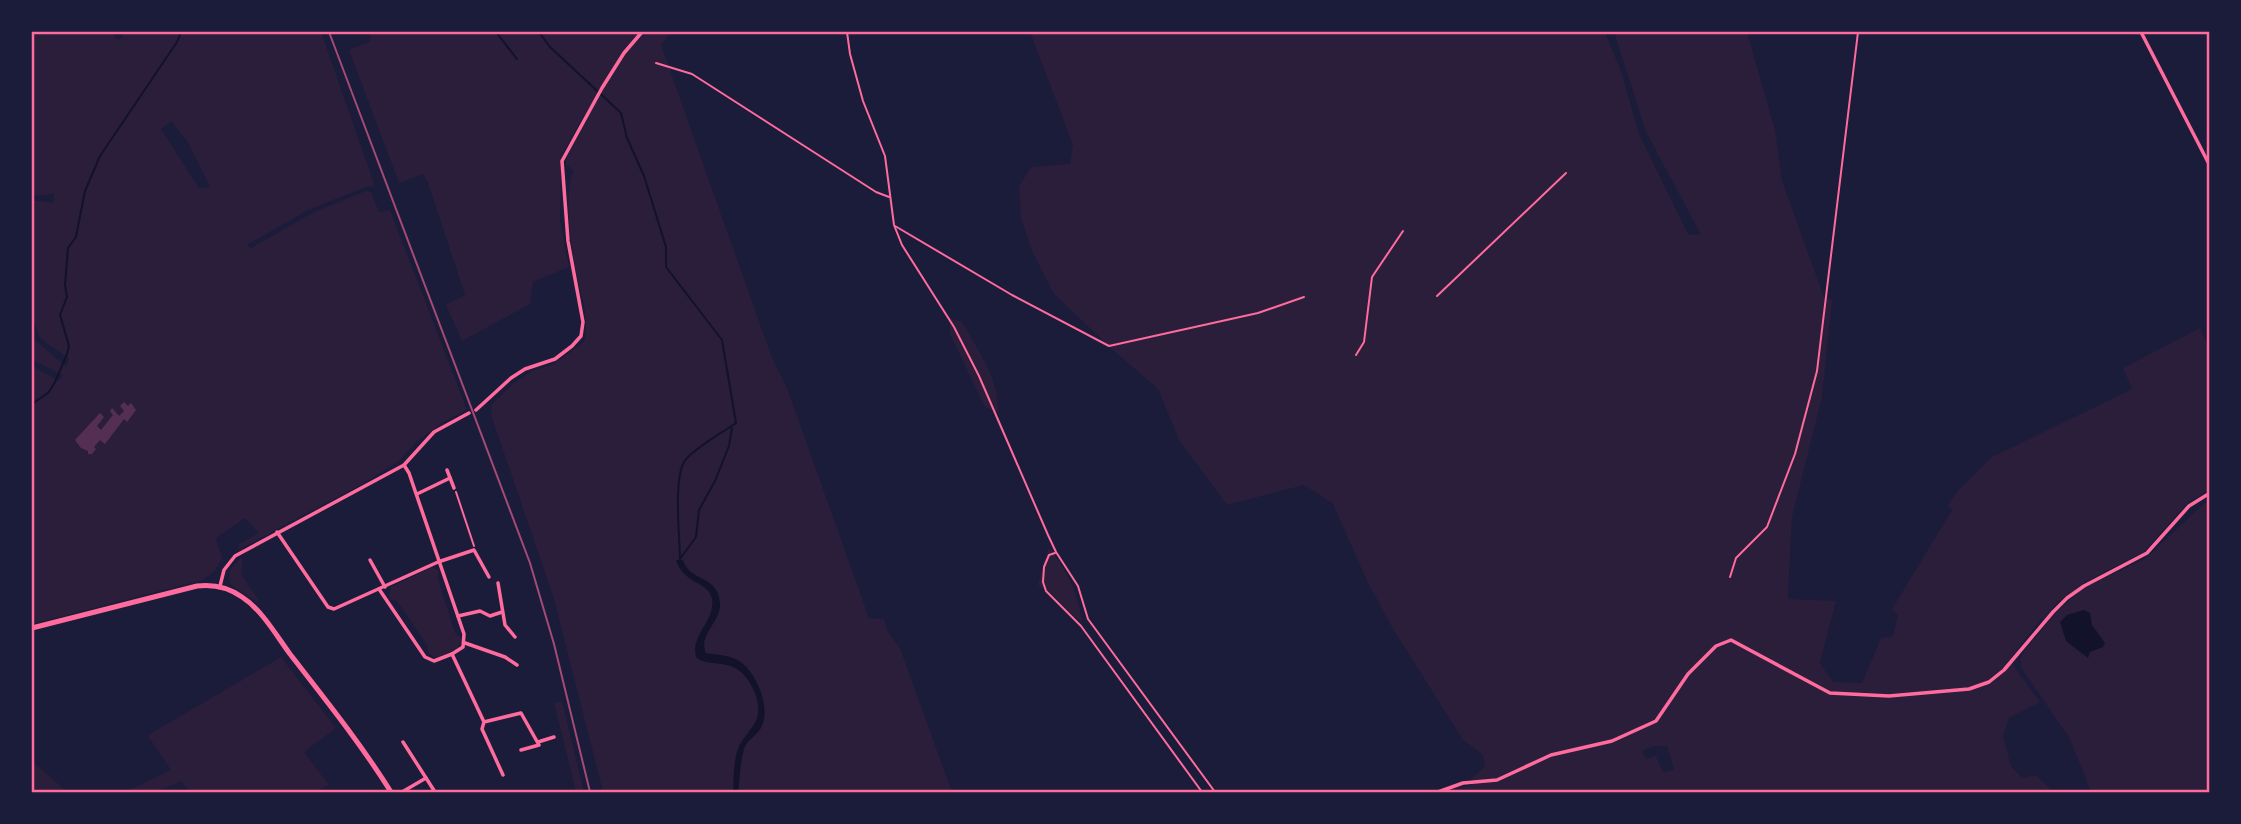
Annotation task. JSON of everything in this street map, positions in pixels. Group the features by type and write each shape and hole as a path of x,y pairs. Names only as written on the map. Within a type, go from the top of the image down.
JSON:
{"main road":[{"path":"32,628 197,586 220,586 244,598 262,617 344,722 391,793"}],"street":[{"path":"476,410 511,378 525,369 555,359 580,336 583,322 568,241 562,161 602,88 624,53 642,32"},
{"path":"2141,32 2210,166"},
{"path":"220,586 224,570 235,556 404,465 434,432 469,413"},
{"path":"379,589 425,657 434,661 461,650 465,643 458,616 410,473 404,465"},
{"path":"447,470 454,488"},
{"path":"417,494 450,478"},
{"path":"1438,793 1463,783 1497,780 1552,755 1612,741 1656,721 1688,674 1716,646 1731,640 1830,693 1889,696 1969,689 1989,682 2004,670 2067,598 2084,586 2147,554 2189,506 2210,494"},
{"path":"277,532 328,607 334,610 439,562 474,550 489,577"},
{"path":"370,560 385,587"},
{"path":"498,583 505,625 515,637"},
{"path":"458,616 480,611 490,616 502,612"},
{"path":"465,643 505,657 517,665"},
{"path":"452,654 484,722 482,729 503,775"},
{"path":"484,722 521,713 538,742"},
{"path":"521,750 554,737"},
{"path":"404,742 436,793"},
{"path":"402,793 426,778"}],"path":[{"path":"847,32 863,101 885,156 894,225 902,245 954,327 979,376 1056,552 1079,586 1088,619 1215,793"},
{"path":"1730,577 1736,558 1767,527 1795,454 1817,371 1858,32"},
{"path":"656,63 692,74 876,192 890,197"},
{"path":"1437,296 1566,173"},
{"path":"894,225 1012,295 1109,346 1258,313 1304,298"},
{"path":"1356,355 1364,342 1372,277 1403,231"},
{"path":"454,488 473,540 474,550"},
{"path":"1056,552 1049,555 1044,567 1043,582 1046,591 1081,626 1202,793"}],"shaded area":[{"path":"32,32 113,32 116,39 123,38 121,32 321,32 375,186 308,210 247,245 251,248 314,212 366,191 371,192 379,212 390,210 467,410 445,421 416,442 398,462 238,550 239,544 259,533 245,518 216,538 222,558 215,571 203,580 32,624 32,366 59,381 63,375 32,360 32,334 34,339 66,367 69,359 40,338 32,318 32,200 53,203 54,194 32,196","holes":["171,121 187,141 210,187 199,188 161,129"]},
{"path":"370,32 671,32 661,45 772,358 787,388 869,618 884,619 888,632 900,648 952,792 603,792 554,599 492,418 491,405 514,383 534,370 554,364 584,342 585,315 569,220 569,192 574,170 566,165 567,157 594,105 590,105 561,156 560,221 569,267 533,282 530,304 462,341 446,305 465,295 428,183 423,174 399,183 349,50 371,41"},
{"path":"1030,32 1605,32 1621,71 1639,134 1688,234 1698,235 1700,233 1646,132 1614,32 1747,32 1775,130 1782,181 1824,297 1832,300 1822,397 1792,517 1788,599 1836,601 1820,663 1833,682 1862,683 1881,638 1893,636 1898,615 1892,609 1952,510 1948,505 1957,492 1992,457 2132,389 2123,368 2200,328 2209,348 2209,490 2190,501 2145,551 2087,581 2058,602 2011,658 2015,668 2040,702 2009,718 2003,736 2011,766 2022,778 2036,775 2053,792 1443,792 1472,785 1471,779 1485,766 1483,755 1463,740 1393,629 1367,581 1333,504 1304,485 1227,505 1179,440 1158,389 1054,294 1033,253 1021,219 1019,186 1031,167 1070,164 1073,145","holes":["1653,746 1667,746 1674,770 1663,772 1656,756 1646,759 1642,751"]},
{"path":"950,318 962,322 986,365 998,400 998,412 985,407 950,334"},
{"path":"2209,499 2209,792 2091,792 2070,739 2022,669 2020,659 2058,610 2085,587 2145,559"},
{"path":"1048,548 1071,582 1082,622 1050,592 1038,585"},
{"path":"241,558 241,574 259,601 257,602 231,585 231,570"},
{"path":"676,560 683,560 691,572 710,584 719,596 719,612 705,641 706,653 729,657 742,663 758,684 764,703 761,728 744,749 738,792 733,792 736,754 756,721 757,701 753,688 741,672 696,657 695,649 710,614 712,599 706,589 685,574"},
{"path":"432,567 438,570 438,579 455,633 461,638 458,648 436,658 427,652 428,646 397,601 391,600 389,596 391,587"},
{"path":"2084,610 2090,613 2092,625 2105,643 2103,647 2090,652 2088,658 2066,641 2060,622 2067,615"},
{"path":"281,657 336,728 304,752 329,785 315,792 190,792 181,781 157,792 125,792 171,770 148,736 150,734"},
{"path":"562,701 584,792 576,792 554,703"},
{"path":"32,761 65,790 67,792 32,792"}],"building":[{"path":"124,402 128,406 131,403 136,410 127,422 124,419 105,444 100,440 92,454 88,454 75,440 100,413 104,417 97,426 101,430 113,415 110,411 112,408 119,416 124,411 120,406"}],"waterway":[{"path":"32,404 49,392 69,346 60,315 67,297 65,285 68,248 76,237 85,191 100,156 177,42 181,32"},
{"path":"496,32 517,59"},
{"path":"539,32 550,47 621,113 627,138 644,176 666,247 666,267 722,340 736,423 698,448 682,466 678,491 680,560"},
{"path":"680,559 696,537 699,510 715,481 729,446 732,428"}],"railway":[{"path":"329,32 530,563 554,644 590,792"}]}
